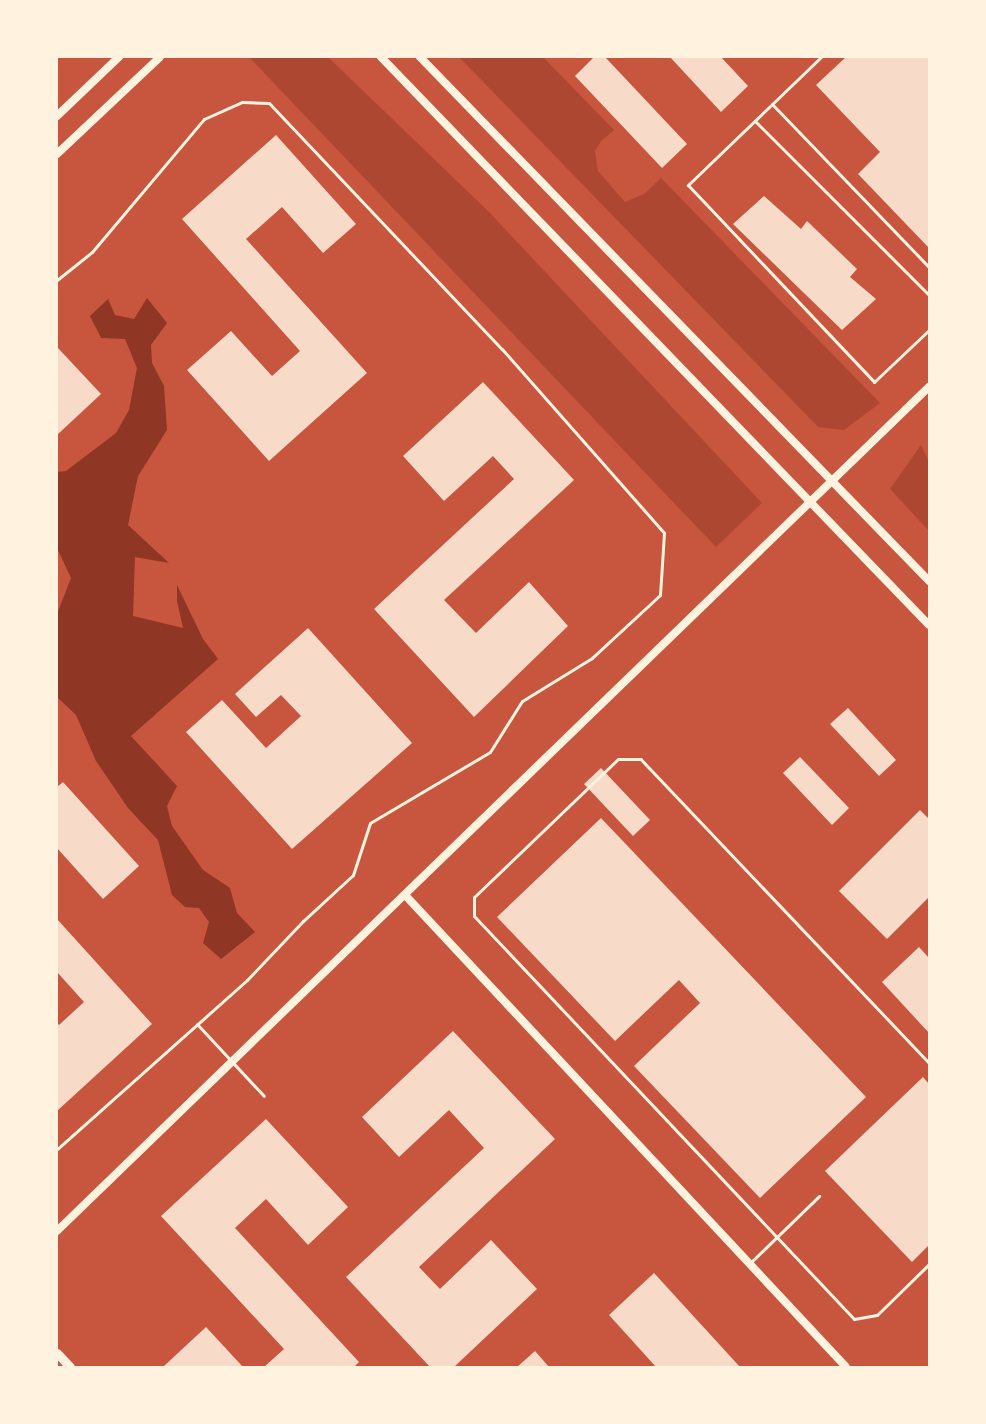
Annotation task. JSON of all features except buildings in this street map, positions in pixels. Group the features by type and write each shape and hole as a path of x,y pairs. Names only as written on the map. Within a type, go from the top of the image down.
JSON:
{"main road":[{"path":"57,116 119,57"},
{"path":"57,154 160,57"},
{"path":"381,57 929,625"},
{"path":"420,57 929,582"},
{"path":"57,1353 70,1367"}],"street":[{"path":"57,1231 929,387"},
{"path":"405,895 846,1367"}],"lane":[{"path":"821,57 688,185 874,382 929,330"},
{"path":"57,280 92,252 204,119 242,102 269,103 502,349 664,533 660,595 592,658 522,701 490,752 369,823 353,875 303,921 247,980 57,1149"},
{"path":"772,104 929,267"},
{"path":"755,121 929,295"},
{"path":"929,1063 641,759 618,759 474,897 474,916 854,1319 877,1315 929,1264"},
{"path":"197,1024 264,1096"},
{"path":"749,1263 819,1196"}],"shaded area":[{"path":"249,57 328,57 489,212 762,503 716,547"},
{"path":"459,57 543,57 614,130 601,141 595,151 598,171 625,202 644,194 661,178 880,403 844,430 818,427"},
{"path":"147,298 167,323 151,345 152,363 164,386 167,430 138,476 128,525 169,563 135,557 133,616 183,628 177,601 177,585 203,639 218,659 131,736 177,786 167,806 172,826 203,870 230,888 237,913 255,932 221,959 203,943 209,922 199,908 185,907 172,895 158,840 128,808 96,761 76,715 57,697 57,614 71,578 57,548 57,472 66,471 116,433 129,410 137,368 125,339 101,338 90,316 108,299 115,315 134,319"},
{"path":"921,445 929,462 929,531 890,489"}]}
